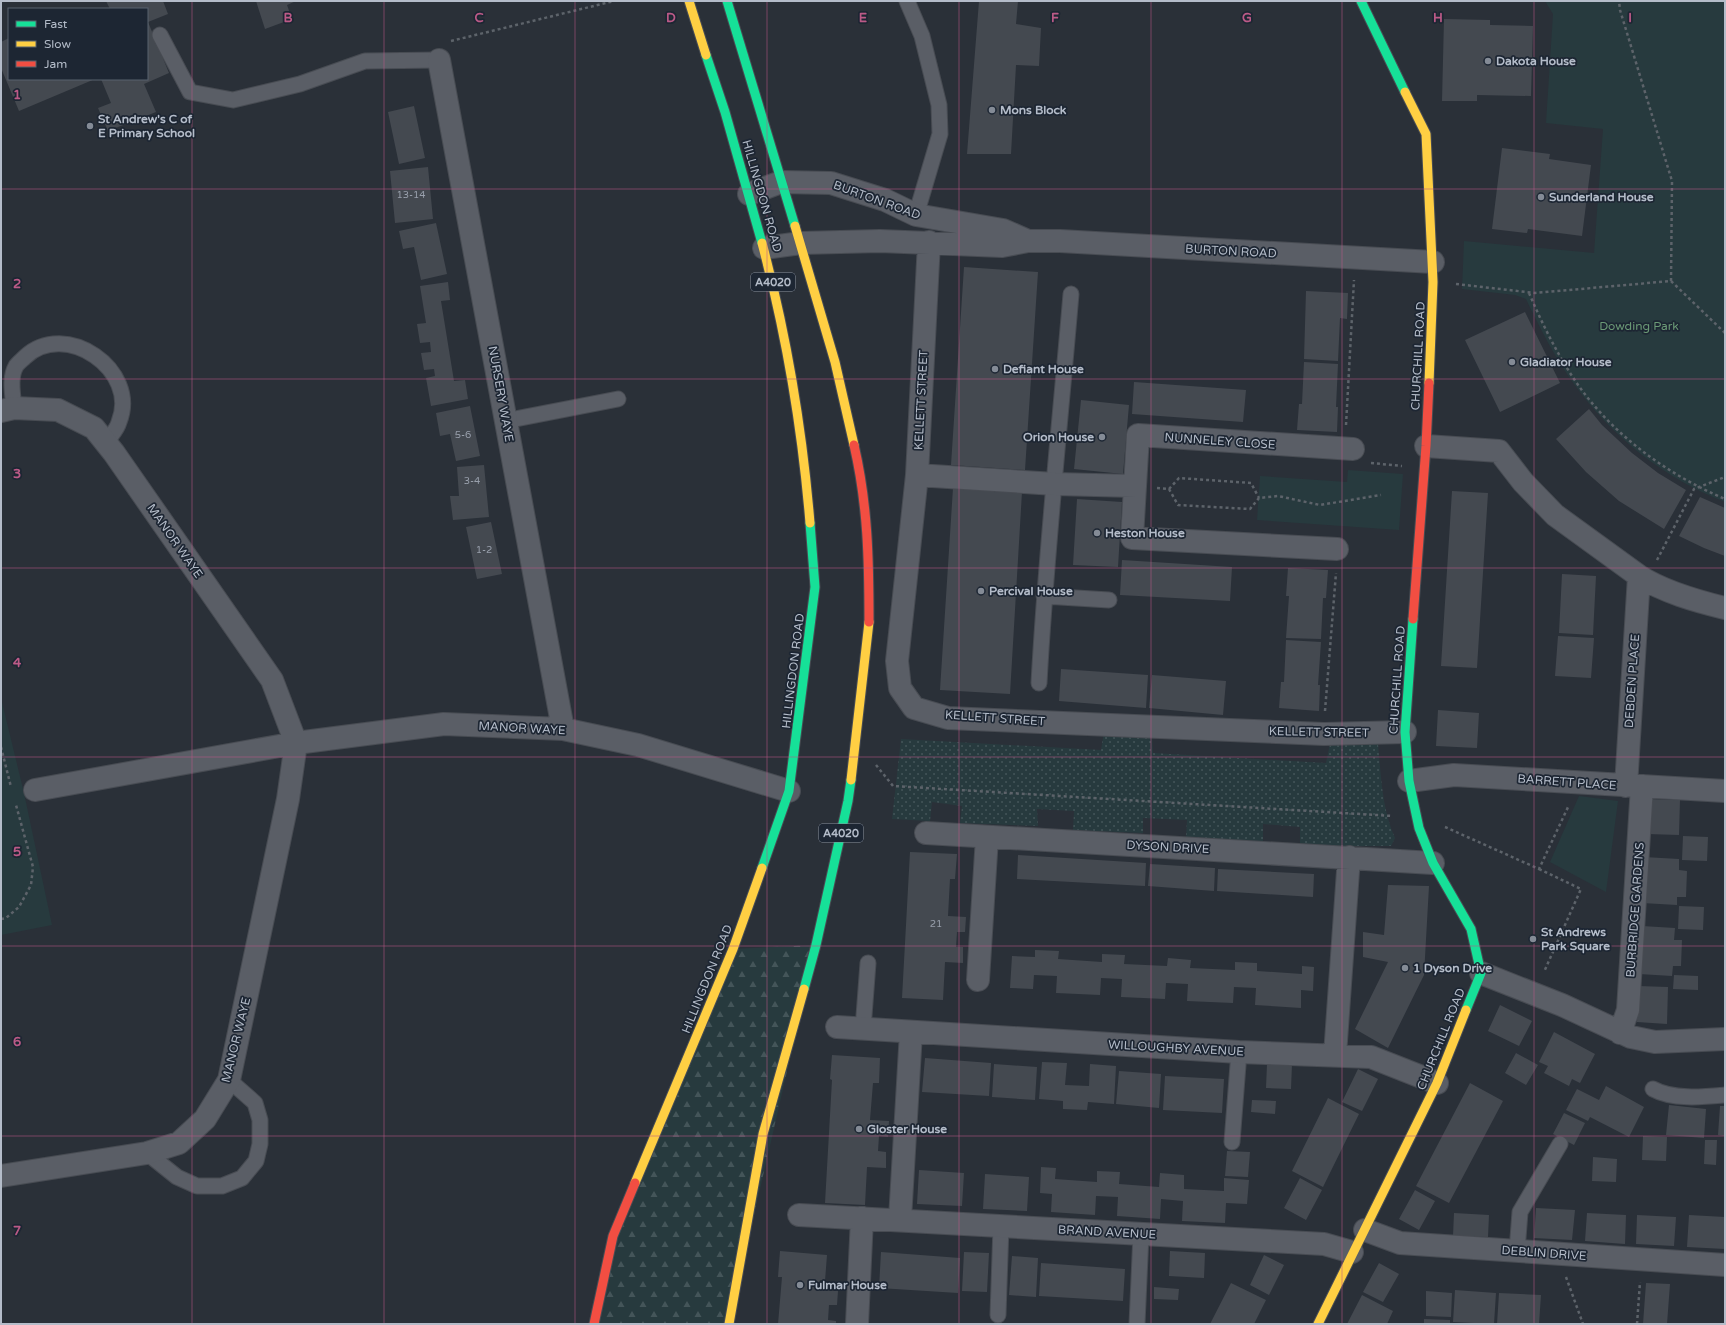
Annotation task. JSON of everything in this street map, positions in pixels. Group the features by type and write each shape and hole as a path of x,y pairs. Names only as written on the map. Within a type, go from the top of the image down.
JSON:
{"main road":[{"name":"HILLINGDON ROAD","path":"594,1324 613,1236 733,949 789,791 815,587 804,456 796,398 775,293 764,248 725,112 689,1"},
{"name":"HILLINGDON ROAD","path":"727,1 836,362 860,469 869,544 869,627 848,801 816,945 763,1134 729,1324"},
{"name":"CHURCHILL ROAD","path":"1318,1324 1352,1252 1365,1230 1437,1083 1481,973 1471,929 1433,863 1419,828 1409,782 1405,732 1426,446 1433,272 1426,134 1361,1"}],"street":[{"name":"NURSERY WAYE","path":"439,60 563,729"},
{"name":"BURTON ROAD","path":"749,194 781,182 831,183 885,200 916,216 1003,230 1028,241"},
{"name":"BURTON ROAD","path":"764,248 801,243 880,241 1002,246 1028,241 1356,258 1433,272"},
{"name":"KELLETT STREET","path":"929,242 917,475 898,661 900,688 914,708 948,718 1324,734 1405,732"},
{"name":"MANOR WAYE","path":"1,1176 147,1153 179,1143 206,1119 229,1080 288,799 296,743 272,680 94,428 58,410 7,410"},
{"name":"NUNNELEY CLOSE","path":"1337,549 1132,538 1138,435 1349,449"},
{"path":"1426,446 1499,451 1523,482 1555,515 1642,579 1701,602 1725,608"},
{"path":"917,475 1055,484 1135,486"},
{"name":"DEBDEN PLACE","path":"1634,786 1642,579"},
{"name":"MANOR WAYE","path":"296,743 444,724 563,729 638,745 789,791"},
{"path":"35,790 296,743"},
{"name":"BARRETT PLACE","path":"1409,782 1454,775 1725,791"},
{"name":"BURBRIDGE GARDENS","path":"1620,1033 1628,1010 1634,786"},
{"name":"DYSON DRIVE","path":"926,834 1433,863"},
{"path":"978,980 987,837"},
{"path":"1335,1055 1349,857"},
{"path":"1481,973 1631,1037 1655,1042 1725,1039"},
{"name":"WILLOUGHBY AVENUE","path":"837,1027 1239,1052 1371,1057 1437,1083"},
{"path":"900,1219 911,1032"},
{"name":"BRAND AVENUE","path":"799,1215 900,1219 1324,1244 1352,1252"},
{"path":"857,1324 862,1218"},
{"name":"DEBLIN DRIVE","path":"1365,1230 1400,1243 1725,1265"}],"lane":[{"path":"907,1 922,36 939,105 940,134 916,216"},
{"path":"160,35 190,92 233,100 300,84 365,61 439,60"},
{"path":"1039,683 1044,596 1071,294"},
{"path":"7,410 16,366 32,350 54,343 81,348 102,360 114,373 121,393 123,410 119,423 106,443"},
{"path":"505,421 618,400"},
{"path":"1044,596 1109,600"},
{"path":"863,1029 868,963"},
{"path":"1232,1142 1239,1052"},
{"path":"147,1153 177,1177 197,1186 222,1186 242,1178 256,1161 260,1144 260,1120 255,1103 229,1080"},
{"path":"1653,1089 1667,1094 1706,1097 1725,1095"},
{"path":"1517,1251 1520,1212 1560,1144"},
{"path":"998,1315 1001,1226"},
{"path":"1137,1324 1141,1234"}],"path":[{"path":"439,60 452,40 614,1"},
{"path":"1620,1 1620,10 1672,181 1671,281 1725,333"},
{"path":"1356,258 1349,449 1365,463 1424,468"},
{"path":"1433,272 1529,292 1671,281"},
{"path":"1529,292 1546,331 1574,380 1617,430 1646,454 1676,475 1725,499"},
{"path":"1642,579 1694,489 1725,477"},
{"path":"1169,489 1179,478 1251,483 1259,498"},
{"path":"1135,486 1169,489"},
{"path":"1169,489 1178,505 1250,509 1259,498 1278,496 1320,505 1381,495"},
{"path":"1324,734 1337,549"},
{"path":"1,747 33,867 31,885 19,907 6,918 1,919"},
{"path":"876,765 893,786 1393,816 1415,814 1539,868 1581,889 1533,994"},
{"path":"1539,868 1579,783"},
{"path":"13,795 35,790"},
{"path":"1562,1255 1566,1276 1582,1324"},
{"path":"1637,1324 1642,1260"}],"green space":[{"name":"Dowding Park","path":"1545,1 1725,1 1725,502 1681,481 1660,468 1622,438 1605,421 1574,384 1560,364 1526,299 1515,295 1462,289 1464,241 1594,253 1603,129 1546,123 1553,14"},
{"path":"1348,470 1403,474 1399,530 1257,520 1260,476 1347,482"},
{"path":"1,698 24,793 52,925 1,935"},
{"path":"1104,732 1152,735 1153,753 1326,763 1330,744 1378,744 1381,780 1387,816 1395,838 1391,846 1300,846 1300,827 1263,824 1263,841 1186,838 1187,820 1143,818 1143,833 1073,830 1074,811 1037,809 1038,826 960,823 962,806 932,802 930,821 892,819 901,739 1101,750"},
{"path":"1579,796 1618,801 1606,892 1550,862"},
{"path":"816,945 729,1324 594,1324 613,1236 733,949"}],"building":[{"path":"106,1 163,1 168,14 148,22 148,8 110,8"},
{"path":"256,1 296,1 287,5 292,19 265,29"},
{"name":"Mons Block","path":"979,1 1018,1 1016,24 1041,28 1039,66 1016,65 1011,154 967,154"},
{"name":"Dakota House","path":"1444,19 1490,20 1490,25 1533,26 1531,96 1477,95 1477,101 1442,101"},
{"path":"148,22 169,73 144,84 156,112 108,131 98,108 111,103 101,80 148,80"},
{"path":"8,38 8,80 93,80 19,111 1,68 1,42"},
{"path":"414,106 425,158 399,164 388,112"},
{"name":"Sunderland House","path":"1502,148 1550,154 1549,159 1591,165 1582,236 1528,229 1527,233 1492,229"},
{"path":"428,167 433,219 395,223 390,171"},
{"path":"436,223 447,274 421,280 414,247 403,249 399,231"},
{"name":"Defiant House","path":"964,267 1038,272 1025,470 951,465"},
{"path":"448,282 450,300 441,301 454,381 465,380 468,399 431,406 426,378 435,376 434,369 424,370 421,353 431,352 430,342 420,343 417,324 426,323 420,286"},
{"path":"1306,291 1348,293 1347,319 1340,318 1338,361 1304,359"},
{"name":"Gladiator House","path":"1525,312 1560,383 1500,412 1465,340"},
{"path":"1304,362 1338,364 1336,407 1338,407 1337,432 1297,430 1299,404 1302,404"},
{"path":"1134,382 1246,390 1243,422 1132,414"},
{"name":"Orion House","path":"1081,400 1129,405 1123,474 1074,469"},
{"path":"470,406 480,456 456,461 450,434 440,436 436,413"},
{"path":"1589,409 1602,425 1632,453 1658,473 1686,490 1664,529 1619,501 1586,472 1556,439"},
{"path":"484,465 489,517 453,520 450,496 459,496 457,467"},
{"name":"Percival House","path":"953,488 1022,492 1010,694 940,690"},
{"path":"1452,491 1488,493 1477,668 1441,666"},
{"path":"1700,497 1725,508 1725,556 1679,536"},
{"name":"Heston House","path":"1077,499 1122,502 1118,567 1073,565"},
{"path":"491,522 502,574 477,579 466,527"},
{"path":"1122,560 1232,567 1230,601 1120,595"},
{"path":"1288,568 1328,570 1326,598 1323,598 1321,639 1286,638 1289,596 1286,596"},
{"path":"1562,574 1596,576 1593,635 1559,633"},
{"path":"1558,636 1594,638 1591,678 1555,676"},
{"path":"1286,640 1321,642 1318,685 1320,685 1319,711 1279,708 1281,682 1284,682"},
{"path":"1061,669 1148,675 1146,708 1059,701"},
{"path":"1152,675 1226,681 1223,715 1149,708"},
{"path":"1438,710 1479,713 1477,748 1436,746"},
{"path":"1648,799 1680,800 1679,835 1647,834"},
{"path":"1683,836 1708,837 1707,861 1682,860"},
{"path":"910,852 957,854 955,879 950,879 948,916 966,917 965,932 957,932 956,947 963,947 963,963 945,962 943,1000 902,998"},
{"path":"1018,855 1146,863 1145,886 1017,879"},
{"path":"1644,857 1679,859 1679,870 1687,871 1686,897 1677,897 1677,905 1642,903"},
{"path":"1150,864 1215,868 1214,891 1148,886"},
{"path":"1218,869 1314,874 1313,897 1217,891"},
{"name":"1 Dyson Drive","path":"1388,885 1429,886 1424,975 1388,1048 1355,1029 1388,962 1363,957 1363,932 1384,935"},
{"path":"1679,906 1704,907 1703,930 1678,929"},
{"path":"1642,926 1675,928 1674,940 1682,940 1681,966 1673,966 1672,976 1639,974"},
{"path":"1035,950 1059,951 1058,959 1102,962 1102,954 1125,955 1124,964 1167,966 1168,958 1191,960 1190,968 1235,970 1235,962 1257,963 1257,971 1302,974 1302,966 1314,967 1313,991 1301,990 1301,1008 1255,1005 1256,988 1234,987 1233,1003 1187,1001 1188,984 1166,983 1165,999 1121,997 1122,979 1101,978 1100,995 1056,993 1057,976 1034,975 1033,989 1010,988 1012,956 1035,957"},
{"path":"1674,975 1698,976 1698,990 1673,989"},
{"path":"1638,986 1668,987 1667,1024 1637,1022"},
{"path":"1500,1005 1532,1021 1519,1046 1488,1031"},
{"path":"1554,1032 1595,1054 1580,1083 1572,1079 1569,1086 1544,1073 1548,1066 1539,1062"},
{"path":"1516,1053 1538,1065 1526,1085 1505,1073"},
{"name":"Gloster House","path":"832,1055 880,1058 879,1083 873,1083 870,1120 889,1121 888,1137 879,1136 878,1151 886,1152 886,1168 867,1167 865,1205 825,1203"},
{"path":"925,1058 991,1063 989,1096 922,1092"},
{"path":"1042,1062 1067,1063 1065,1085 1089,1086 1090,1064 1116,1066 1114,1104 1088,1102 1087,1110 1063,1109 1063,1101 1039,1099"},
{"path":"994,1064 1037,1067 1035,1100 992,1097"},
{"path":"1267,1064 1292,1064 1291,1089 1266,1088"},
{"path":"1358,1069 1378,1079 1362,1111 1342,1102"},
{"path":"1119,1071 1161,1074 1159,1108 1116,1104"},
{"path":"1165,1076 1224,1079 1222,1113 1163,1110"},
{"path":"1470,1083 1503,1101 1449,1203 1416,1186"},
{"path":"1606,1086 1644,1107 1629,1137 1590,1117 1588,1121 1566,1110 1577,1089 1599,1100"},
{"path":"1328,1098 1359,1114 1323,1187 1292,1171"},
{"path":"1252,1100 1276,1101 1275,1114 1251,1112"},
{"path":"1669,1105 1706,1109 1704,1138 1666,1135"},
{"path":"1720,1106 1725,1106 1725,1136 1718,1135"},
{"path":"1564,1113 1585,1123 1574,1145 1553,1134"},
{"path":"1643,1136 1667,1137 1666,1161 1642,1160"},
{"path":"1705,1140 1717,1140 1716,1165 1704,1164"},
{"path":"1227,1151 1250,1152 1248,1177 1225,1176"},
{"path":"1593,1157 1617,1159 1616,1182 1592,1181"},
{"path":"1041,1167 1056,1168 1055,1179 1097,1182 1097,1171 1120,1172 1119,1184 1159,1187 1160,1173 1184,1175 1184,1189 1224,1191 1224,1178 1249,1180 1247,1204 1226,1203 1225,1223 1182,1221 1183,1201 1161,1199 1160,1219 1117,1216 1118,1197 1096,1196 1095,1215 1051,1212 1052,1194 1040,1193"},
{"path":"919,1170 964,1173 962,1206 917,1204"},
{"path":"985,1174 1029,1177 1027,1211 983,1209"},
{"path":"1300,1178 1322,1190 1306,1220 1284,1208"},
{"path":"1415,1190 1435,1201 1419,1230 1399,1219"},
{"path":"1536,1208 1575,1210 1572,1240 1534,1238"},
{"path":"1454,1213 1489,1215 1488,1237 1453,1236"},
{"path":"1587,1213 1626,1215 1625,1244 1585,1241"},
{"path":"1637,1215 1676,1217 1674,1246 1636,1244"},
{"path":"1689,1215 1725,1217 1725,1249 1687,1247"},
{"name":"Fulmar House","path":"780,1251 827,1255 825,1281 820,1280 819,1290 838,1291 837,1305 829,1305 828,1320 836,1321 836,1324 778,1324 782,1277 778,1277"},
{"path":"1170,1251 1205,1253 1204,1278 1169,1276"},
{"path":"881,1252 960,1258 958,1293 879,1288"},
{"path":"964,1252 989,1253 987,1292 962,1291"},
{"path":"1264,1255 1284,1265 1269,1295 1250,1285"},
{"path":"1012,1256 1038,1258 1036,1297 1009,1295"},
{"path":"1041,1263 1125,1269 1123,1301 1039,1296"},
{"path":"1379,1263 1399,1274 1383,1302 1363,1292"},
{"path":"1231,1283 1266,1300 1254,1324 1210,1324"},
{"path":"1646,1283 1670,1284 1667,1324 1643,1324"},
{"path":"1154,1287 1179,1289 1178,1300 1154,1299"},
{"path":"1455,1290 1496,1293 1494,1324 1453,1322"},
{"path":"1426,1291 1452,1293 1451,1317 1426,1316"},
{"path":"1499,1293 1541,1295 1539,1324 1497,1324"},
{"path":"1362,1295 1393,1311 1387,1324 1347,1324"},
{"path":"1424,1319 1450,1320 1450,1324 1424,1324"}],"traffic: fast":[{"path":"727,1 795,226"},
{"path":"1361,1 1405,92"},
{"path":"706,55 725,112 762,243"},
{"path":"762,868 789,791 815,587 810,523"},
{"path":"1413,619 1405,732 1409,781 1419,828 1433,863 1471,929 1481,973 1466,1010"},
{"path":"804,989 816,945 848,801 851,780"}],"traffic: slow":[{"path":"689,1 706,55"},
{"path":"1405,92 1426,134 1433,282 1429,383"},
{"path":"795,226 835,362 854,445"},
{"path":"762,243 786,347 803,452 810,523"},
{"path":"851,780 869,622"},
{"path":"635,1183 733,949 762,868"},
{"path":"729,1324 763,1134 804,989"},
{"path":"1318,1324 1437,1083 1466,1010"}],"traffic: jam":[{"path":"1413,619 1426,446 1429,383"},
{"path":"854,445 859,467 867,533 869,622"},
{"path":"594,1324 613,1236 635,1183"}],"place":[{"name":"Dakota House","path":"1488,61"},
{"name":"Mons Block","path":"992,110"},
{"name":"St Andrew's C of E Primary School","path":"90,126"},
{"name":"Sunderland House","path":"1541,197"},
{"name":"Gladiator House","path":"1512,362"},
{"name":"Defiant House","path":"995,369"},
{"name":"Orion House","path":"1102,437"},
{"name":"Heston House","path":"1097,533"},
{"name":"Percival House","path":"981,591"},
{"name":"St Andrews Park Square","path":"1533,939"},
{"name":"1 Dyson Drive","path":"1405,968"},
{"name":"Gloster House","path":"859,1129"},
{"name":"Fulmar House","path":"800,1285"}]}
